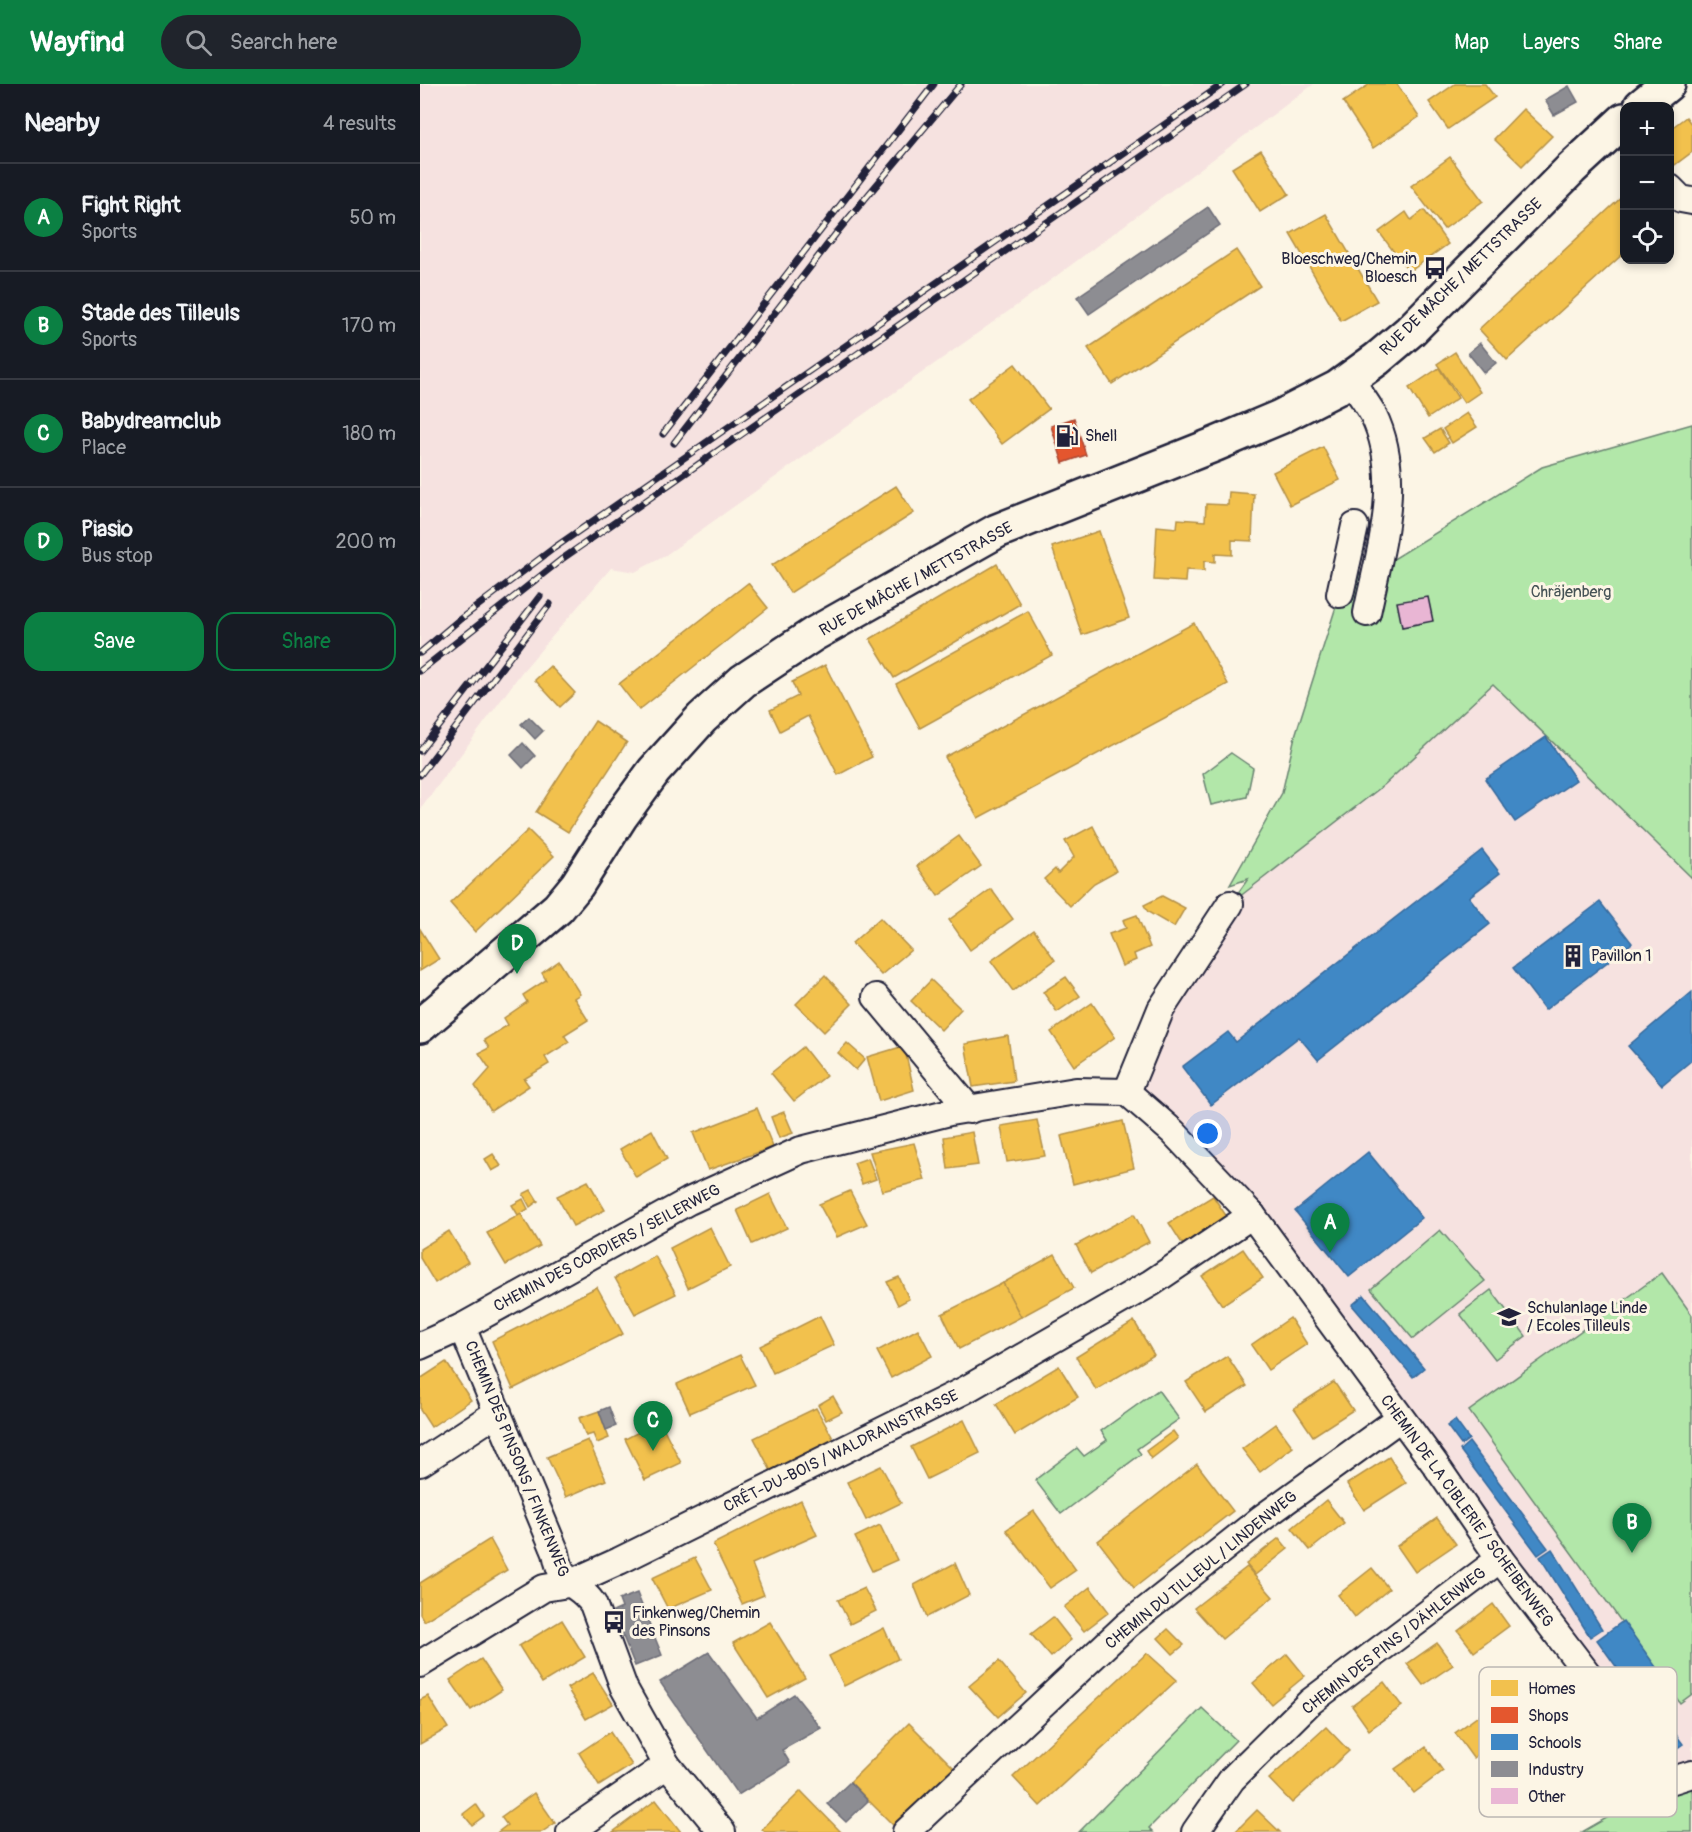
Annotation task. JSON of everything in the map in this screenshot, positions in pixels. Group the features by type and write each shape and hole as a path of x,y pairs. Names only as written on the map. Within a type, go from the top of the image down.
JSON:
{"main road":[{"path":"1646,102 1668,84"},
{"name":"RUE DE MÂCHE / METTSTRASSE","path":"420,1026 558,908 577,885 616,822 654,771 702,718 759,669 814,634 997,531 1280,417 1350,379 1413,328 1620,132"}],"street":[{"path":"1674,192 1681,199 1692,201"},
{"path":"1350,379 1373,415 1382,446 1388,482 1388,512 1367,613"},
{"path":"1340,594 1354,526"},
{"path":"1127,1092 1161,1009 1230,904"},
{"path":"876,997 970,1110"},
{"name":"CHEMIN DES CORDIERS / SEILERWEG","path":"420,1346 462,1327 689,1202 801,1150 950,1112 1076,1091 1127,1092"},
{"name":"CHEMIN DE LA CIBLERIE / SCHEIBENWEG","path":"1127,1092 1173,1132 1252,1215 1500,1559 1582,1667"},
{"name":"CRÊT-DU-BOIS / WALDRAINSTRASSE","path":"420,1664 544,1588 568,1584 965,1390 1151,1282 1252,1215"},
{"name":"CHEMIN DES PINSONS / FINKENWEG","path":"462,1327 556,1553 559,1568 568,1584 586,1594 593,1604 624,1688 667,1765 722,1832"},
{"path":"420,1463 498,1412"},
{"name":"CHEMIN DU TILLEUL / LINDENWEG","path":"906,1832 1127,1625 1262,1518 1400,1418"},
{"name":"CHEMIN DES PINS / DÄHLENWEG","path":"1195,1832 1232,1779 1310,1702 1500,1559"},
{"path":"570,1832 667,1765"},
{"name":"CHEMIN DE LA CIBLERIE / SCHEIBENWEG","path":"1677,1779 1692,1774"}],"shaded area":[{"path":"420,84 1314,84 1020,303 663,557 635,572 611,568 521,673 420,810"},
{"name":"Schulanlage Linde / Ecoles Tilleuls","path":"1493,684 1692,878 1692,1774 1677,1773 1677,1667 1573,1667 1252,1215 1127,1092 1230,904 1384,785"}],"green space":[{"name":"Chräjenberg","path":"1692,424 1692,878 1493,684 1384,785 1230,904 1248,879 1230,885 1282,793 1295,736 1340,594 1366,568 1376,570 1542,467"},
{"path":"1231,753 1253,768 1247,797 1211,805 1203,774"},
{"path":"1440,1230 1485,1281 1413,1339 1371,1289"},
{"path":"1662,1273 1692,1315 1692,1694 1680,1703 1677,1699 1677,1667 1654,1667 1469,1411"},
{"path":"1491,1290 1526,1336 1495,1359 1460,1314"},
{"path":"1158,1390 1179,1419 1137,1449 1141,1454 1061,1514 1035,1480 1077,1448 1084,1456 1107,1440 1101,1431"},
{"path":"1202,1708 1236,1740 1149,1828 1153,1832 1079,1832"},
{"path":"1692,1774 1692,1832 1582,1832 1608,1817 1677,1817 1677,1779"}],"building: Homes":[{"path":"1370,84 1397,84 1419,117 1373,148 1343,102"},
{"path":"1455,84 1485,84 1495,97 1448,129 1429,102"},
{"path":"1523,109 1552,136 1522,166 1494,139"},
{"path":"1686,117 1692,125 1692,152 1674,166 1674,156 1674,126"},
{"path":"1261,150 1289,194 1260,212 1232,168"},
{"path":"1450,157 1483,201 1444,229 1411,186"},
{"path":"1620,199 1620,257 1507,360 1479,329"},
{"path":"1424,210 1448,244 1409,272 1379,232 1406,212 1411,220"},
{"path":"1326,214 1377,301 1341,321 1290,234"},
{"path":"1236,250 1260,286 1112,384 1088,348"},
{"path":"1455,352 1480,392 1464,403 1437,364"},
{"path":"1015,364 1049,409 1002,444 968,399"},
{"path":"1439,368 1458,398 1428,418 1409,388"},
{"path":"1467,413 1477,427 1452,443 1443,429"},
{"path":"1440,429 1449,443 1435,452 1425,438"},
{"path":"1323,447 1340,480 1290,505 1273,472"},
{"path":"896,486 914,513 790,593 772,565"},
{"path":"1229,492 1254,494 1252,541 1232,540 1232,555 1215,554 1215,562 1204,561 1204,571 1186,570 1185,582 1154,580 1157,526 1177,528 1178,519 1205,521 1206,504 1228,505"},
{"path":"1099,531 1129,618 1082,635 1052,547"},
{"path":"997,564 1020,604 894,678 870,639"},
{"path":"748,583 768,608 639,710 619,684"},
{"path":"1028,611 1052,655 920,728 896,684"},
{"path":"1194,623 1228,684 978,818 945,757"},
{"path":"825,665 872,757 838,775 808,716 780,731 770,710 798,696 792,682"},
{"path":"550,666 575,693 560,707 535,680"},
{"path":"595,721 627,742 568,832 536,812"},
{"path":"1093,826 1116,871 1094,883 1070,906 1044,879 1055,869 1058,873 1074,857 1065,841"},
{"path":"528,830 554,856 475,932 450,903"},
{"path":"959,836 981,866 938,896 917,866"},
{"path":"991,889 1013,919 970,950 949,920"},
{"path":"1162,896 1185,908 1174,927 1148,912 1144,905"},
{"path":"1137,915 1150,947 1134,954 1136,960 1122,966 1109,934 1126,928 1123,920"},
{"path":"880,918 911,950 881,975 852,943"},
{"path":"420,929 439,959 420,971"},
{"path":"1034,930 1055,960 1013,991 991,961"},
{"path":"559,961 580,994 574,998 588,1020 564,1035 569,1042 545,1057 549,1064 524,1079 529,1086 491,1111 475,1086 490,1069 479,1053 489,1048 484,1040 508,1025 504,1018 527,1002 523,995 546,980 542,973"},
{"path":"825,975 852,1004 824,1032 796,1004"},
{"path":"1066,977 1080,996 1057,1012 1043,992"},
{"path":"931,980 961,1009 941,1030 911,1001"},
{"path":"1092,1003 1115,1037 1074,1066 1051,1032"},
{"path":"1008,1036 1014,1081 973,1087 965,1044"},
{"path":"847,1043 865,1059 856,1070 838,1053"},
{"path":"904,1046 914,1090 879,1101 867,1057"},
{"path":"803,1047 826,1076 794,1101 771,1073"},
{"path":"757,1108 773,1147 708,1170 693,1133"},
{"path":"784,1112 793,1133 779,1138 771,1117"},
{"path":"1037,1120 1045,1156 1007,1162 1001,1126"},
{"path":"1123,1121 1134,1168 1073,1184 1061,1136"},
{"path":"652,1130 667,1159 636,1177 620,1149"},
{"path":"972,1132 978,1165 948,1169 944,1137"},
{"path":"914,1143 925,1180 882,1191 870,1152"},
{"path":"493,1154 501,1166 492,1171 485,1159"},
{"path":"868,1158 876,1179 862,1184 854,1163"},
{"path":"588,1181 605,1210 573,1226 557,1196"},
{"path":"531,1190 538,1201 530,1207 523,1194"},
{"path":"850,1191 867,1224 837,1237 819,1204"},
{"path":"770,1194 787,1228 752,1244 737,1210"},
{"path":"1213,1196 1227,1217 1183,1245 1169,1223"},
{"path":"523,1199 528,1209 518,1215 512,1205"},
{"path":"521,1214 540,1246 506,1265 487,1233"},
{"path":"1134,1214 1149,1242 1091,1273 1076,1245"},
{"path":"710,1227 730,1267 688,1288 670,1248"},
{"path":"449,1231 468,1262 435,1283 420,1258 420,1249"},
{"path":"1243,1249 1263,1278 1222,1305 1202,1276"},
{"path":"1055,1254 1074,1288 1021,1317 1003,1283"},
{"path":"655,1256 676,1294 635,1314 615,1278"},
{"path":"899,1277 909,1299 898,1305 887,1282"},
{"path":"1003,1283 1021,1317 959,1349 942,1314"},
{"path":"597,1287 623,1334 513,1389 492,1341"},
{"path":"820,1316 834,1345 773,1373 760,1346"},
{"path":"1290,1318 1307,1344 1268,1370 1251,1345"},
{"path":"1134,1321 1154,1355 1096,1390 1076,1357"},
{"path":"918,1329 932,1356 891,1378 877,1351"},
{"path":"740,1355 755,1385 690,1413 677,1384"},
{"path":"1227,1356 1247,1386 1206,1412 1186,1382"},
{"path":"446,1362 471,1400 431,1427 420,1410 420,1379"},
{"path":"1059,1366 1078,1397 1015,1435 996,1404"},
{"path":"1334,1382 1353,1410 1313,1436 1294,1408"},
{"path":"833,1396 842,1412 826,1420 818,1405"},
{"path":"816,1408 834,1440 771,1471 754,1438"},
{"path":"599,1411 609,1438 597,1443 593,1434 586,1436 579,1418"},
{"path":"964,1420 980,1453 927,1479 911,1447"},
{"path":"660,1421 681,1463 645,1480 625,1439"},
{"path":"1276,1424 1293,1447 1260,1472 1242,1449"},
{"path":"1173,1431 1178,1438 1151,1459 1146,1451"},
{"path":"588,1440 606,1480 566,1497 547,1457"},
{"path":"1389,1457 1406,1483 1364,1510 1347,1484"},
{"path":"1197,1464 1233,1511 1134,1588 1098,1541"},
{"path":"881,1466 901,1503 866,1520 847,1482"},
{"path":"801,1500 817,1535 752,1564 764,1595 742,1604 713,1544"},
{"path":"1326,1500 1344,1523 1310,1550 1292,1528"},
{"path":"1034,1511 1076,1570 1050,1588 1006,1530"},
{"path":"1437,1518 1456,1544 1415,1572 1397,1546"},
{"path":"880,1525 897,1560 872,1571 855,1537"},
{"path":"1279,1538 1288,1549 1255,1575 1246,1564"},
{"path":"490,1539 507,1570 424,1621 420,1614 420,1583"},
{"path":"695,1558 712,1590 668,1609 652,1578"},
{"path":"955,1563 969,1595 927,1617 914,1585"},
{"path":"1247,1567 1273,1597 1222,1639 1194,1608"},
{"path":"1372,1568 1389,1589 1355,1617 1338,1595"},
{"path":"1090,1587 1109,1612 1084,1631 1064,1607"},
{"path":"864,1588 876,1611 850,1624 838,1600"},
{"path":"1493,1604 1509,1626 1474,1652 1458,1631"},
{"path":"1053,1617 1071,1640 1051,1657 1031,1634"},
{"path":"562,1620 585,1657 542,1683 519,1646"},
{"path":"770,1622 805,1678 768,1698 733,1643"},
{"path":"884,1628 898,1659 844,1686 829,1656"},
{"path":"1168,1629 1184,1645 1173,1654 1158,1638"},
{"path":"1437,1643 1453,1665 1423,1685 1407,1664"},
{"path":"1147,1653 1177,1680 1040,1806 1013,1777"},
{"path":"1287,1654 1305,1676 1271,1704 1253,1683"},
{"path":"481,1659 502,1690 471,1710 450,1680"},
{"path":"999,1661 1026,1693 998,1717 969,1686"},
{"path":"593,1673 613,1704 586,1719 567,1688"},
{"path":"1384,1682 1402,1706 1369,1730 1352,1706"},
{"path":"428,1696 448,1728 420,1744 420,1700"},
{"path":"1479,1715 1479,1753 1473,1758 1455,1733"},
{"path":"909,1723 954,1768 895,1827 850,1782"},
{"path":"1326,1727 1349,1751 1292,1803 1269,1779"},
{"path":"610,1732 632,1765 599,1786 579,1753"},
{"path":"1426,1747 1443,1771 1414,1793 1395,1769"},
{"path":"801,1791 841,1832 765,1832 762,1829"},
{"path":"534,1793 555,1823 542,1832 498,1832 507,1825 501,1817"},
{"path":"656,1800 681,1832 613,1832"},
{"path":"476,1804 484,1816 472,1825 463,1814"},
{"path":"1257,1810 1280,1832 1235,1832"}],"building: Shops":[{"name":"Shell","path":"1074,418 1086,455 1063,463 1051,426"}],"building: Schools":[{"path":"1546,737 1576,780 1515,822 1485,779"},
{"path":"1482,850 1500,873 1469,897 1490,924 1318,1060 1299,1037 1211,1105 1182,1067 1228,1032 1236,1042"},
{"name":"Pavillon 1","path":"1600,902 1632,943 1545,1010 1513,968"},
{"path":"1692,992 1692,1060 1662,1085 1628,1046"},
{"path":"1368,1152 1422,1218 1349,1277 1295,1211"},
{"path":"1364,1295 1424,1368 1413,1377 1352,1305"},
{"path":"1455,1420 1469,1439 1461,1445 1447,1426"},
{"path":"1469,1442 1548,1548 1538,1555 1460,1450"},
{"path":"1552,1549 1602,1629 1590,1637 1540,1557"},
{"path":"1623,1621 1656,1667 1616,1667 1597,1640"},
{"path":"1677,1736 1683,1744 1677,1748"}],"building: Industry":[{"path":"1569,86 1578,102 1554,115 1545,100"},
{"path":"1208,207 1220,225 1089,314 1077,297"},
{"path":"1480,343 1496,363 1484,373 1468,353"},
{"path":"529,717 543,731 535,739 521,724"},
{"path":"523,743 535,756 523,768 511,755"},
{"path":"609,1407 616,1426 606,1430 599,1411"},
{"path":"637,1593 662,1655 635,1666 613,1612 622,1608 619,1600"},
{"path":"709,1652 757,1718 794,1694 821,1728 782,1750 790,1763 738,1795 660,1682"},
{"path":"850,1782 868,1801 846,1822 827,1804"}],"building: Other":[{"path":"1428,597 1433,621 1402,627 1397,602"}],"railway":[{"path":"663,434 934,84"},
{"path":"674,443 838,231 961,84"},
{"path":"420,653 459,620 554,548 1223,84"},
{"path":"420,671 562,559 1246,84"},
{"path":"420,751 540,596"},
{"path":"420,775 550,604"}],"place":[{"name":"Bloeschweg/Chemin Bloesch","path":"1435,268"},
{"name":"Shell","path":"1067,436"},
{"name":"Pavillon 1","path":"1573,956"},
{"name":"Piasio","path":"517,974"},
{"name":"Fight Right","path":"1330,1253"},
{"name":"Schulanlage Linde / Ecoles Tilleuls","path":"1509,1317"},
{"name":"Babydreamclub","path":"653,1451"},
{"name":"Stade des Tilleuls","path":"1632,1553"},
{"name":"Finkenweg/Chemin des Pinsons","path":"614,1622"}]}
